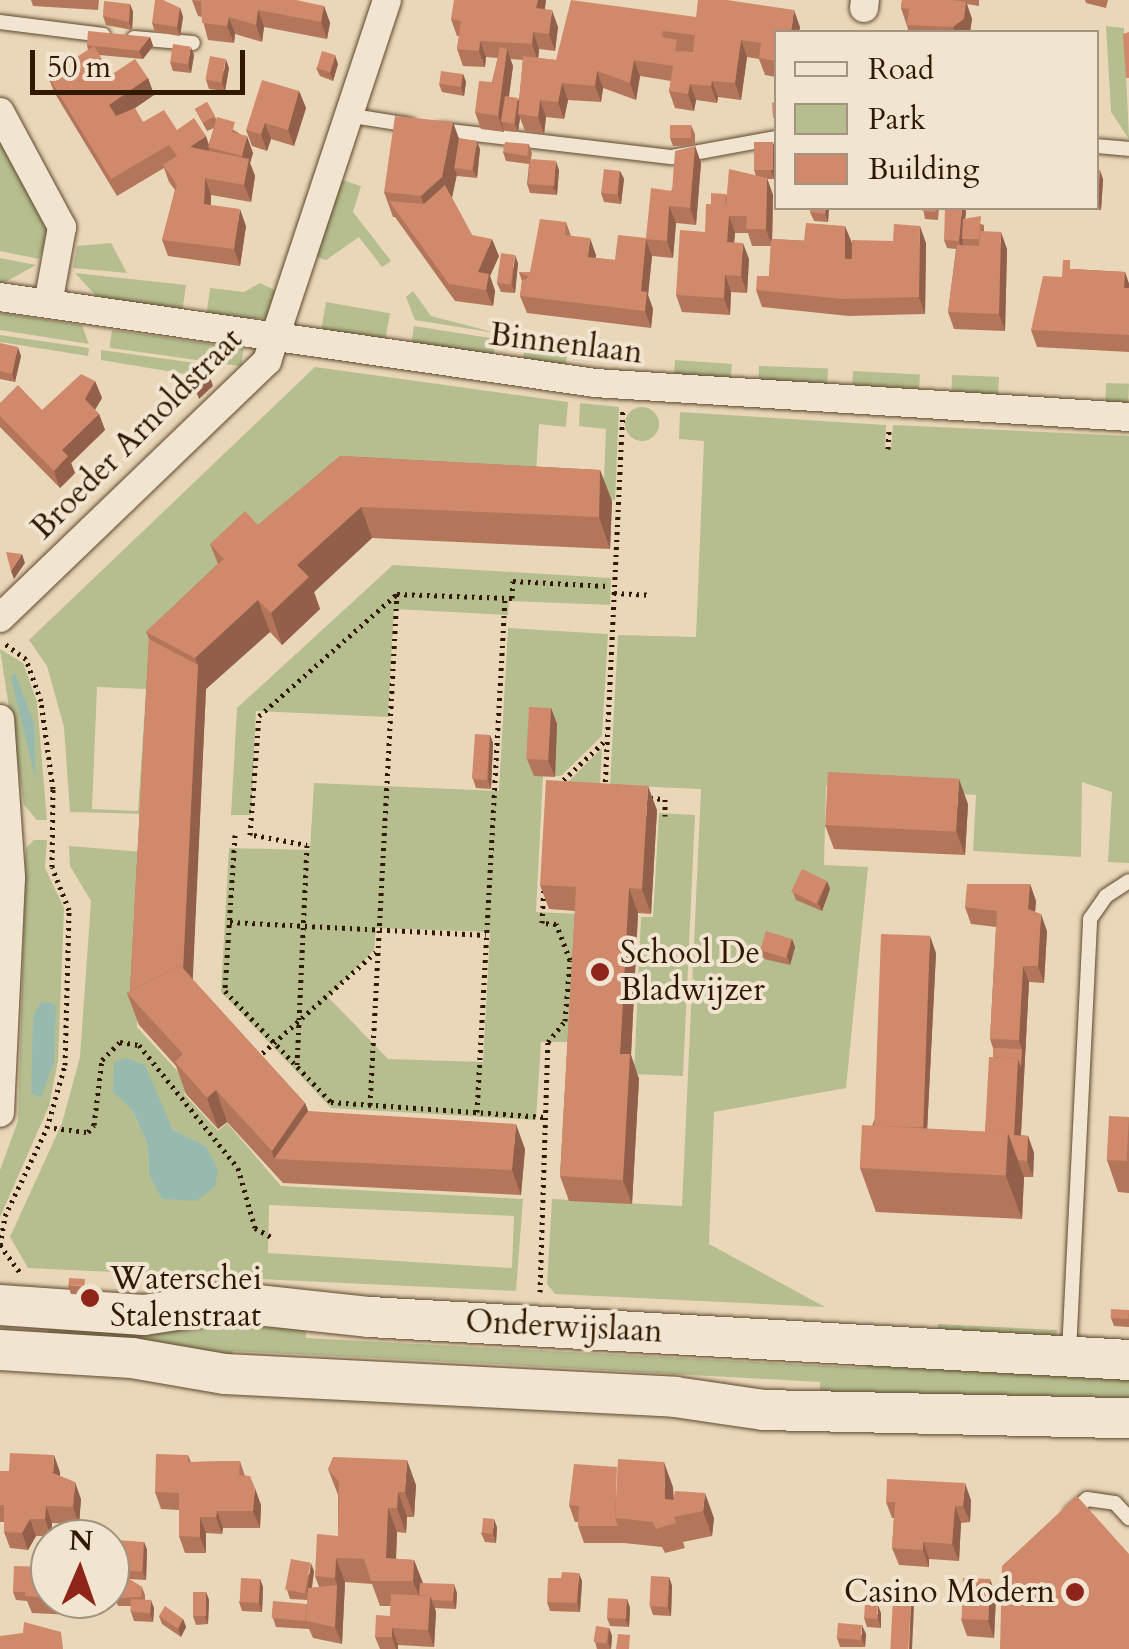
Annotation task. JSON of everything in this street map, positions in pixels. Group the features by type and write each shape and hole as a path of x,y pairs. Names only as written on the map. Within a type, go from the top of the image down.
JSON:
{"main road":[{"name":"Onderwijslaan","path":"12,1292 144,1315 229,1302 370,1317 1129,1360"},
{"name":"Onderwijslaan","path":"0,1350 132,1358 225,1374 675,1397 764,1410 1129,1418"}],"street":[{"name":"Broeder Arnoldstraat","path":"0,618 267,361 278,340 354,116 387,0"},
{"path":"0,112 62,227 48,304"},
{"name":"Binnenlaan","path":"0,297 278,340 670,391 1129,417"},
{"path":"0,719 5,825 0,1113"}],"lane":[{"path":"0,22 193,43"},
{"path":"354,116 672,157 774,138"},
{"path":"1099,146 1129,149"},
{"path":"1069,1358 1090,919 1106,896 1129,880"},
{"path":"1060,1522 1087,1500 1115,1503 1129,1518"}],"path":[{"path":"620,797 605,796 624,402"},
{"path":"888,449 890,422"},
{"path":"297,1066 308,845 252,835 259,716 397,594 512,598 513,582 608,586"},
{"path":"370,1105 397,594"},
{"path":"614,594 649,595"},
{"path":"477,1112 505,598"},
{"path":"0,640 26,659 41,701 53,789 52,867 69,910 65,1064 47,1128 5,1216 0,1245 12,1292"},
{"path":"567,795 548,794 607,740"},
{"path":"635,798 665,799 665,816"},
{"path":"236,835 226,991 331,1102 544,1116"},
{"path":"540,1298 549,1166 542,1166 548,1042 565,1021 570,960 556,924 542,923 544,868"},
{"path":"230,922 487,935"},
{"path":"252,1063 377,951"},
{"path":"54,1128 88,1132 94,1125 102,1060 120,1042 139,1045 162,1068 192,1116 238,1168 255,1228 271,1236"},
{"path":"192,1116 200,1109"}],"green space":[{"path":"1106,26 1124,28 1129,139 1111,112"},
{"path":"0,141 42,209 48,234 39,259 0,251"},
{"path":"342,180 361,186 353,212 391,261 382,267 359,237 326,260 314,256"},
{"path":"111,243 127,273 73,268 77,246"},
{"path":"0,258 36,265 0,285"},
{"path":"75,273 186,285 182,314 99,299"},
{"path":"260,283 283,294 271,318 206,318 210,288 244,292"},
{"path":"413,291 431,316 496,333 415,320 406,297"},
{"path":"326,302 390,313 384,346 320,334"},
{"path":"0,313 82,325 89,344 0,330"},
{"path":"414,326 496,339 493,361 411,348"},
{"path":"112,330 244,349 241,366 109,348"},
{"path":"0,335 89,348 88,356 0,342"},
{"path":"525,343 568,348 565,369 522,364"},
{"path":"101,350 203,364 203,377 101,360"},
{"path":"675,360 732,364 730,384 674,380"},
{"path":"759,366 828,368 827,388 758,386"},
{"path":"315,367 568,402 566,427 539,424 536,474 604,478 606,429 579,426 580,403 619,407 615,500 343,484 270,553 147,814 70,812 64,727 47,666 29,640","holes":["97,687 146,689 138,811 92,809"]},
{"path":"853,371 920,375 919,394 852,391"},
{"path":"952,375 999,377 998,398 951,396"},
{"path":"1106,383 1129,384 1128,404 1105,403"},
{"path":"642,407 654,412 659,424 654,436 642,441 630,436 625,424 630,412"},
{"path":"680,412 886,425 885,448 891,448 893,425 1129,436 1129,863 1108,862 1112,792 1082,782 1081,857 973,851 976,795 826,786 824,865 868,867 846,1088 714,1112 709,1244 825,1307 555,1294 547,1284 552,1199 682,1206 701,789 610,785 618,635 696,637 704,441 679,439"},
{"path":"393,565 611,578 610,605 509,601 508,615 394,609 388,717 256,711 251,815 231,815 237,708"},
{"path":"508,628 608,634 602,736 561,776 543,776 536,912 580,914 574,1042 541,1042 536,1120 331,1108 221,992 229,848 310,850 314,783 499,791","holes":["376,928 490,932 483,1062 388,1059 328,997 374,950"]},
{"path":"0,649 23,663 37,702 47,820 37,820 24,805"},
{"path":"602,748 600,784 567,783"},
{"path":"659,813 695,815 683,1076 634,1074 641,917 653,917"},
{"path":"34,840 47,840 45,868 64,908 58,1061 49,1106 0,1217 0,1170 18,1121 26,848"},
{"path":"69,846 144,852 137,1027 191,1086 184,1094 218,1131 227,1123 281,1186 523,1199 516,1291 28,1268 10,1237 62,1123 80,1057 91,901 70,866","holes":["158,1100 173,1130 206,1146 149,1175 147,1143 132,1110","269,1205 514,1216 512,1268 268,1253"]},
{"path":"48,1322 305,1329 306,1338 866,1368 867,1360 1129,1371 1129,1409 820,1393 820,1382 496,1364 233,1351 232,1360 48,1345"},
{"path":"938,1324 1057,1330 1056,1339 937,1335"}],"water":[{"path":"15,673 34,723 36,781 11,677"},
{"path":"40,1003 56,1005 54,1062 41,1098 31,1093 33,1017"},
{"path":"126,1058 145,1065 173,1130 206,1146 218,1170 215,1187 196,1201 162,1199 149,1175 147,1143 132,1110 113,1092 114,1062"}],"building":[{"path":"155,0 180,8 177,27 152,23"},
{"path":"195,0 296,0 324,6 321,22 258,10 256,25 229,17 227,26 202,23 201,1"},
{"path":"454,0 538,0 536,8 552,10 549,34 533,32 532,44 480,41 479,51 457,49 461,21 451,19"},
{"path":"571,0 696,17 698,0 727,0 794,10 791,30 774,30 774,61 759,58 761,43 741,40 735,83 690,84 688,94 669,91 673,66 634,60 630,83 597,71 595,86 562,83 558,102 540,100 538,117 518,114 523,56 556,60","holes":["663,31 695,35 693,52 675,51 677,40 662,37"]},
{"path":"902,0 966,2 964,19 953,27 907,25 909,9 901,8"},
{"path":"104,1 130,4 129,22 103,16"},
{"path":"88,31 150,37 139,51 87,45"},
{"path":"1129,32 1129,78 1126,78 1123,34"},
{"path":"173,44 191,47 188,65 170,62"},
{"path":"94,46 111,75 135,59 148,78 109,105 116,116 135,108 143,122 164,110 177,130 194,118 206,136 190,147 249,159 244,185 205,178 204,204 240,209 234,249 162,240 177,185 163,165 177,156 169,145 111,179 48,76"},
{"path":"500,47 507,49 498,116 475,112 479,81 492,82"},
{"path":"322,51 335,55 330,72 317,68"},
{"path":"210,56 226,59 221,83 205,80"},
{"path":"441,71 463,74 461,87 439,84"},
{"path":"262,80 299,91 288,130 265,123 261,134 246,130"},
{"path":"505,96 518,98 514,124 501,122"},
{"path":"207,102 215,116 203,123 195,109"},
{"path":"395,116 453,122 442,177 421,196 384,192"},
{"path":"217,117 235,122 232,132 247,136 242,156 208,147"},
{"path":"670,125 691,125 691,138 670,138"},
{"path":"459,138 477,141 472,170 454,168"},
{"path":"505,142 529,144 527,156 503,152"},
{"path":"754,142 773,142 773,170 754,170"},
{"path":"695,146 690,208 669,206 667,241 646,239 641,291 647,292 645,311 520,296 522,281 529,277 519,272 530,272 540,219 566,222 565,235 590,238 588,257 615,260 618,235 646,238 651,188 672,191 675,151"},
{"path":"530,159 556,161 554,186 528,184"},
{"path":"604,169 620,171 617,195 601,193"},
{"path":"729,169 767,178 766,229 746,229 747,216 729,216 727,242 743,243 741,276 725,275 724,298 676,295 680,230 705,232 706,204 726,205"},
{"path":"445,185 472,235 492,239 478,272 489,274 486,290 449,284 389,201 424,204"},
{"path":"711,193 726,194 725,205 711,205"},
{"path":"945,210 962,210 959,241 944,240"},
{"path":"981,216 979,239 962,239 963,219"},
{"path":"806,223 845,226 845,259 852,259 852,240 893,241 894,224 920,226 919,297 843,299 756,290 757,276 769,276 771,239 804,241"},
{"path":"980,231 1001,232 999,314 948,312 957,245 979,246"},
{"path":"501,253 515,255 511,285 497,283"},
{"path":"1063,260 1070,260 1070,269 1125,272 1129,335 1031,330 1043,276 1062,277"},
{"path":"0,343 18,347 12,374 0,371"},
{"path":"81,374 95,381 85,399 99,414 62,450 68,456 54,471 0,416 0,403 18,385 42,410"},
{"path":"192,376 210,377 196,391"},
{"path":"340,456 600,470 599,517 361,507 297,565 309,577 271,613 258,600 195,658 146,632 224,559 210,544 245,511 258,525"},
{"path":"6,552 22,554 11,571"},
{"path":"149,639 198,665 183,968 180,965 130,991"},
{"path":"529,707 551,708 548,760 526,759"},
{"path":"475,734 490,735 487,780 472,779"},
{"path":"828,772 959,779 956,832 825,825"},
{"path":"546,780 648,786 642,889 629,888 620,1054 630,1054 623,1180 560,1176 576,887 540,885"},
{"path":"802,869 827,881 816,904 791,891"},
{"path":"967,884 1030,884 1028,909 1041,914 1038,966 1023,966 1019,1040 990,1039 997,911 965,907"},
{"path":"766,931 792,939 786,958 760,950"},
{"path":"881,934 930,936 923,1128 874,1126"},
{"path":"180,965 305,1103 272,1151 216,1090 207,1098 175,1062 183,1054 127,993"},
{"path":"993,1048 1022,1049 1021,1067 1018,1059 993,1057"},
{"path":"989,1057 1018,1059 1014,1135 1028,1136 1027,1161 1018,1160 1008,1133 985,1132"},
{"path":"308,1111 516,1124 512,1170 274,1159"},
{"path":"1109,1116 1129,1117 1127,1161 1107,1160"},
{"path":"862,1125 1008,1133 1006,1176 860,1168"},
{"path":"69,1278 85,1279 84,1286 69,1285"},
{"path":"1111,1309 1129,1310 1129,1319 1111,1318"},
{"path":"10,1453 54,1455 53,1473 75,1482 73,1507 46,1506 45,1519 30,1519 22,1533 4,1532 0,1471 9,1471"},
{"path":"156,1454 188,1455 188,1462 240,1461 239,1475 250,1476 255,1488 253,1511 217,1511 216,1517 200,1517 200,1537 179,1536 179,1493 155,1492"},
{"path":"333,1457 407,1460 405,1492 398,1492 397,1508 388,1508 386,1558 414,1560 413,1581 371,1581 364,1559 336,1558 335,1578 315,1576 317,1534 338,1536 339,1482 328,1469"},
{"path":"618,1459 664,1462 665,1499 674,1500 675,1491 705,1493 703,1511 674,1517 676,1523 656,1529 653,1522 615,1518"},
{"path":"574,1464 617,1467 618,1526 578,1526 579,1506 569,1505"},
{"path":"887,1479 965,1483 963,1506 955,1506 952,1544 923,1542 923,1550 892,1548 895,1502 886,1502"},
{"name":"Casino Modern","path":"1077,1496 1129,1554 1129,1649 1000,1649 1002,1566"},
{"path":"483,1518 494,1519 493,1534 482,1533"},
{"path":"130,1541 144,1542 142,1572 130,1571"},
{"path":"291,1559 311,1563 305,1593 285,1589"},
{"path":"14,1566 30,1566 26,1592 13,1592"},
{"path":"27,1570 30,1570 30,1596 25,1596"},
{"path":"562,1572 579,1573 577,1603 547,1602 548,1578 561,1578"},
{"path":"651,1576 669,1577 667,1607 649,1606"},
{"path":"241,1578 260,1579 259,1603 240,1602"},
{"path":"963,1578 990,1579 989,1620 962,1619"},
{"path":"130,1580 142,1587 141,1597 130,1597"},
{"path":"420,1583 454,1584 453,1601 419,1595"},
{"path":"337,1585 335,1627 306,1621 308,1588"},
{"path":"193,1592 206,1592 206,1616 193,1616"},
{"path":"391,1594 430,1596 428,1630 392,1628 392,1637 375,1637 376,1615 390,1616"},
{"path":"608,1598 627,1599 626,1619 607,1618"},
{"path":"893,1598 911,1599 908,1649 890,1649"},
{"path":"131,1599 151,1600 150,1613 130,1612"},
{"path":"273,1601 307,1604 305,1621 272,1618"},
{"path":"865,1604 878,1605 877,1619 864,1618"},
{"path":"165,1606 183,1619 178,1629 159,1616"},
{"path":"24,1622 61,1632 63,1649 0,1649 0,1636 23,1633"},
{"path":"838,1623 862,1625 861,1640 837,1638"},
{"path":"596,1626 609,1628 606,1644 593,1642"},
{"path":"618,1634 630,1635 629,1649 616,1649"}],"place":[{"name":"School De Bladwijzer","path":"600,972"},
{"name":"Waterschei Stalenstraat","path":"90,1298"},
{"name":"Casino Modern","path":"1075,1592"}]}
